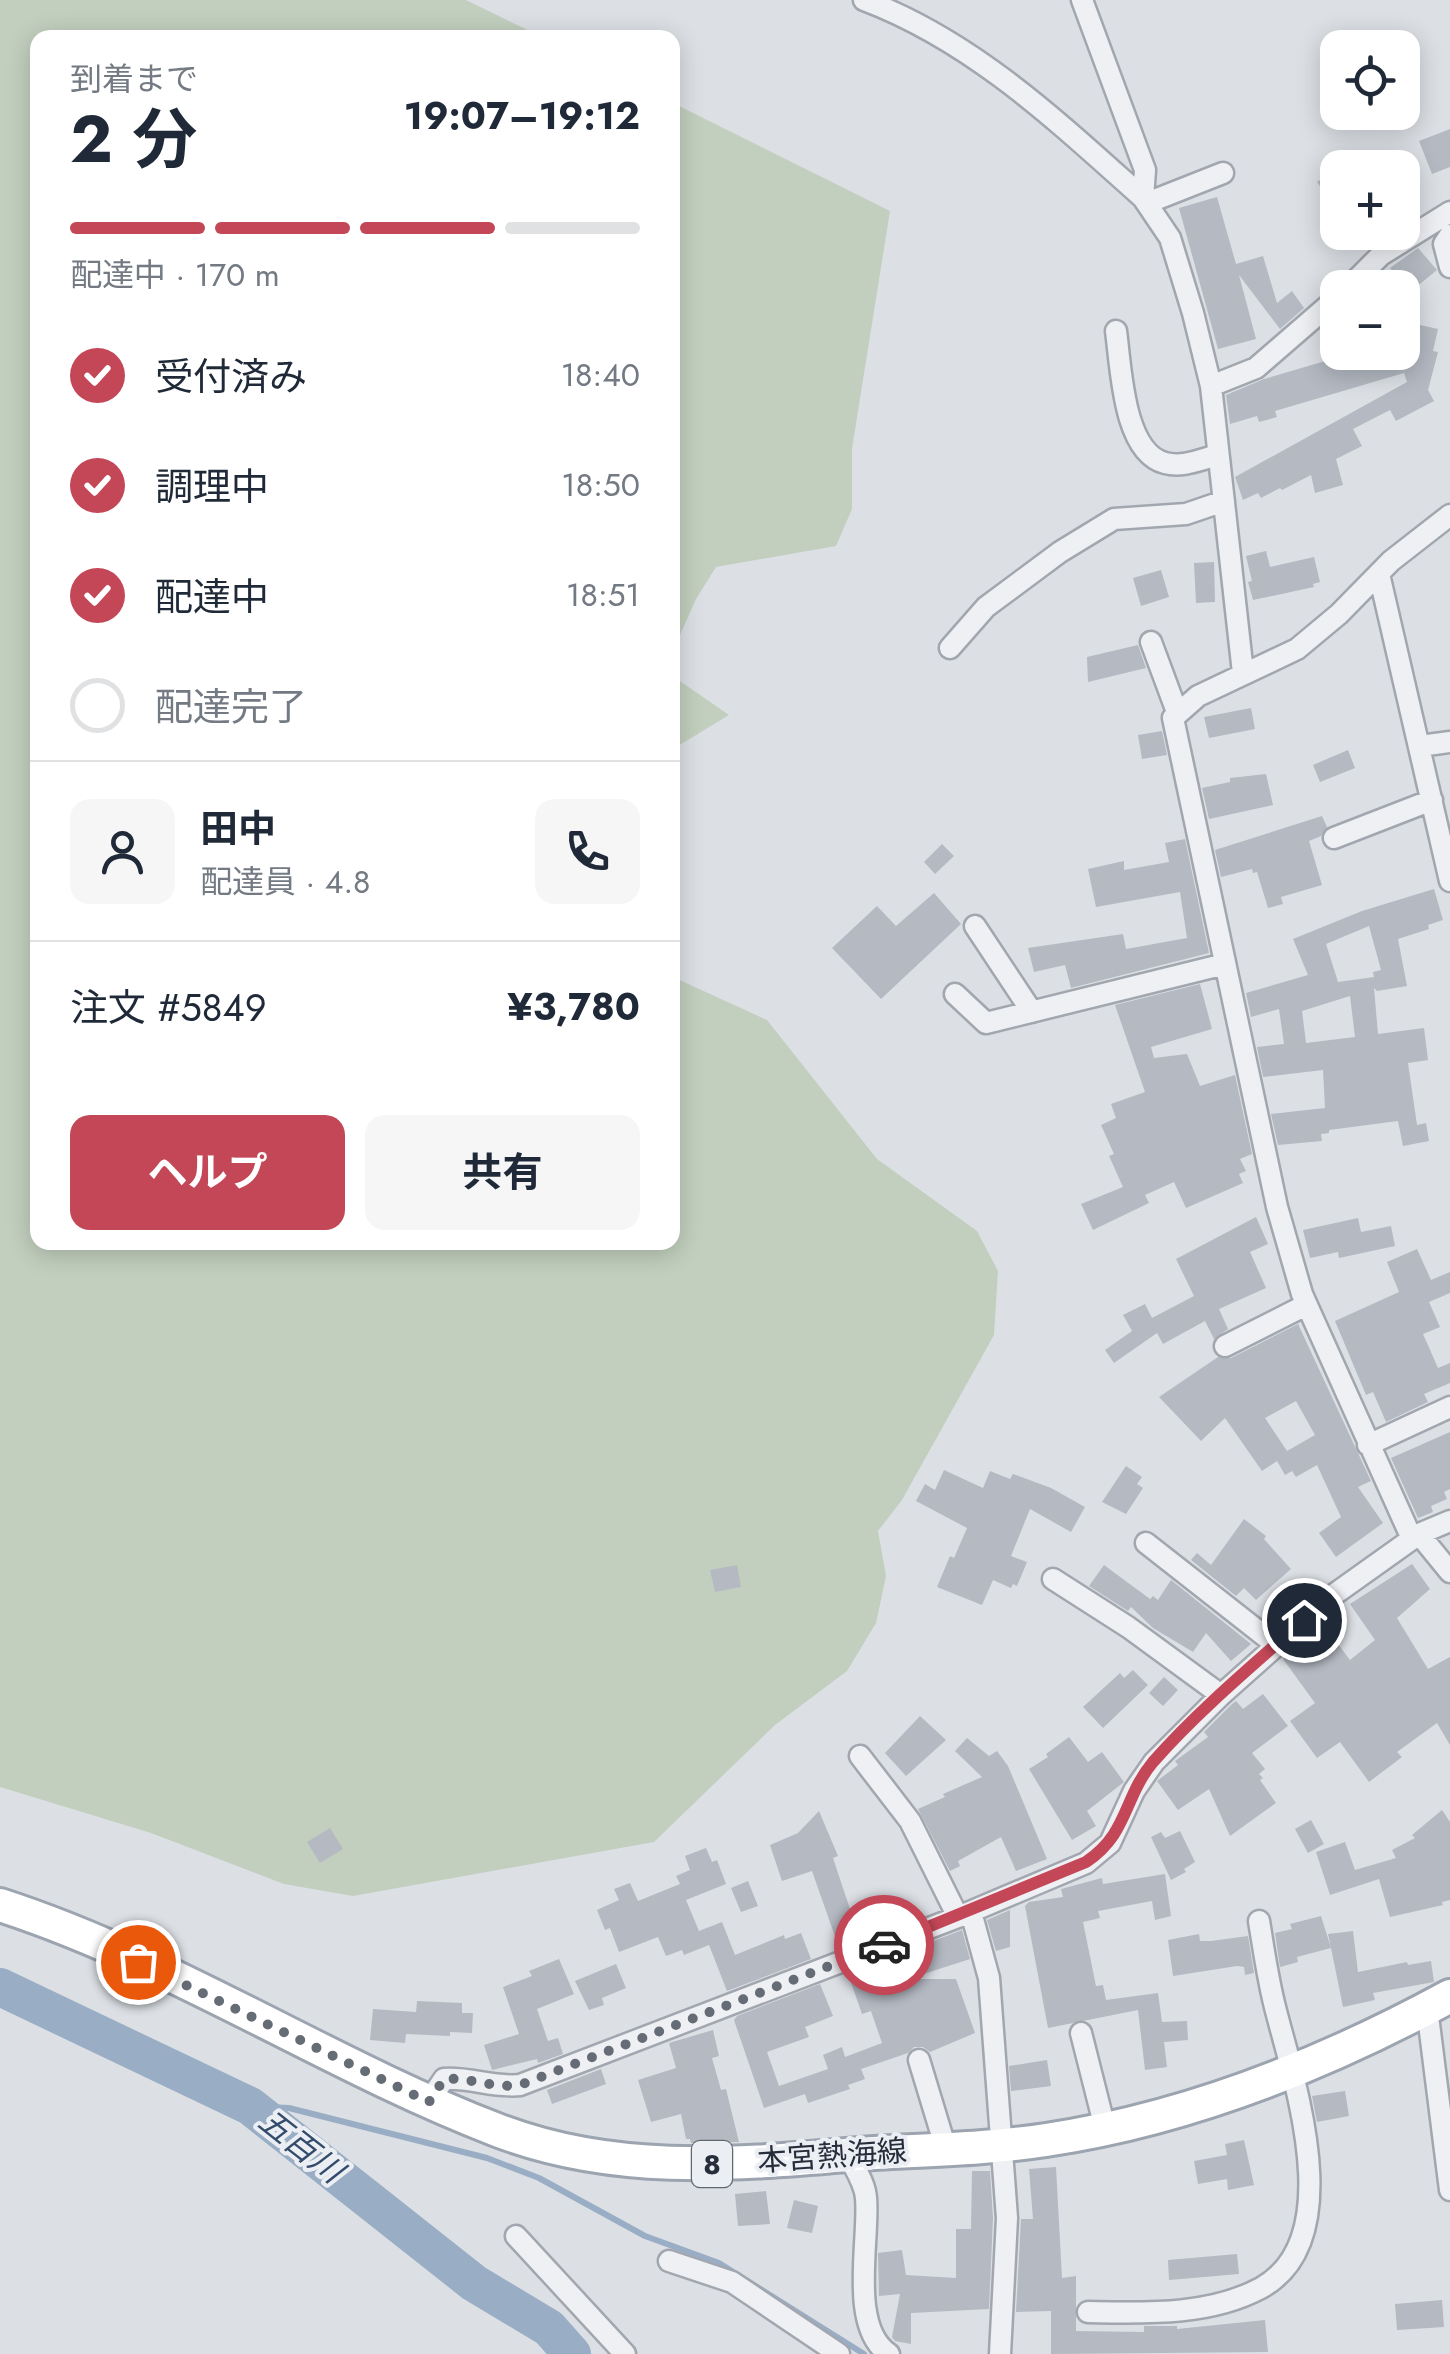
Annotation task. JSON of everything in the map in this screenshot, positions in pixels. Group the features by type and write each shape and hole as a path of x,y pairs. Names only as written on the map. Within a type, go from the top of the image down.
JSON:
{"main road":[{"name":"本宮熱海線","path":"0,1905 80,1934 429,2102 499,2130 591,2157 696,2165 1000,2145 1105,2128 1203,2104 1292,2071 1439,2002"}],"street":[{"path":"864,0 899,13 1034,101 1145,200 1170,238 1210,386 1243,672"},
{"path":"1082,0 1144,170 1145,200"},
{"path":"1145,200 1223,174"},
{"path":"1367,270 1381,256 1450,212"},
{"path":"1450,235 1444,244 1450,267"},
{"path":"1210,386 1256,368 1320,313"},
{"path":"1116,331 1129,413 1135,435 1144,448 1165,464 1181,465 1218,455"},
{"path":"950,648 986,607 1060,552 1114,519 1186,514 1224,501"},
{"path":"1450,516 1390,561 1297,649 1198,696 1173,718 1278,1207 1306,1304 1368,1445 1415,1536 1450,1572"},
{"path":"1378,574 1432,800 1445,839 1450,882"},
{"path":"1151,642 1177,712"},
{"path":"1420,746 1450,742"},
{"path":"1334,838 1432,800"},
{"path":"975,926 1032,1012"},
{"path":"956,994 986,1023 1225,964"},
{"path":"1226,1346 1306,1304"},
{"path":"1368,1445 1450,1407"},
{"path":"429,2102 444,2079 502,2088 520,2085 965,1914 1086,1862 1102,1852 1119,1830 1134,1791 1154,1762 1222,1695 1332,1596 1415,1536 1450,1521"},
{"path":"1146,1544 1276,1645"},
{"path":"1053,1579 1128,1626 1222,1695"},
{"path":"860,1756 910,1821 965,1914 989,1978 1007,2218 1000,2354"},
{"path":"1088,2312 1151,2312 1229,2300 1262,2287 1285,2267 1300,2244 1308,2218 1310,2190 1305,2142 1259,1921"},
{"path":"1439,2002 1450,2190"},
{"path":"1081,2033 1105,2128"},
{"path":"919,2060 946,2149"},
{"path":"848,2155 866,2200 862,2258 873,2336 889,2354"},
{"path":"516,2236 625,2354"},
{"path":"670,2262 732,2282 840,2354"}],"green space":[{"path":"0,0 466,0 528,30 30,30 30,1250 680,1250 680,980 767,1020 877,1159 977,1231 998,1271 994,1335 902,1500 878,1531 886,1576 876,1623 847,1671 775,1725 654,1842 353,1896 284,1884 151,1833 0,1787"},
{"path":"680,106 890,211 852,449 852,509 836,546 716,567 680,635"},
{"path":"680,681 729,715 680,745"}],"building":[{"path":"1450,129 1450,167 1432,174 1419,141"},
{"path":"1217,197 1236,264 1263,256 1277,303 1292,291 1304,308 1280,329 1239,275 1256,339 1218,349 1179,208"},
{"path":"1420,250 1437,270 1420,284 1420,270 1390,268"},
{"path":"1420,325 1438,329 1433,351 1438,352 1428,390 1434,401 1396,421 1390,410 1353,429 1362,446 1336,459 1343,485 1315,493 1311,475 1261,498 1258,493 1243,500 1235,477 1407,382 1404,373 1275,411 1277,417 1259,422 1257,416 1230,424 1226,395 1320,363 1320,370 1420,370"},
{"path":"1266,551 1270,567 1314,557 1320,582 1314,587 1253,600 1246,556"},
{"path":"1214,562 1215,602 1196,603 1194,563"},
{"path":"1161,570 1169,597 1141,606 1133,578"},
{"path":"1138,645 1146,668 1088,682 1087,657"},
{"path":"1251,708 1255,729 1209,738 1204,717"},
{"path":"1162,731 1167,755 1142,759 1138,735"},
{"path":"1348,750 1355,768 1320,782 1313,765"},
{"path":"1266,774 1273,805 1209,819 1202,788 1230,782 1230,778"},
{"path":"1322,816 1327,827 1321,836 1309,841 1322,885 1281,897 1283,904 1268,908 1257,872 1252,869 1221,877 1215,850"},
{"path":"1185,839 1209,953 1071,988 1065,965 1034,972 1028,948 1123,934 1126,949 1187,938 1180,892 1096,907 1088,869 1124,861 1124,870 1169,862 1165,843"},
{"path":"942,844 954,856 935,874 924,862"},
{"path":"1434,889 1443,920 1398,939 1407,986 1377,991 1374,988 1378,1034 1424,1028 1428,1060 1408,1063 1417,1125 1426,1123 1429,1141 1403,1146 1398,1121 1329,1130 1321,1134 1322,1141 1278,1145 1271,1114 1325,1108 1323,1070 1263,1077 1257,1047 1284,1044 1279,1009 1251,1017 1246,993 1308,975 1293,939 1362,911","holes":["1369,926 1381,970 1373,972 1374,977 1338,982 1326,944","1350,996 1355,1037 1306,1043 1302,1011"]},
{"path":"934,893 961,924 881,999 832,948 877,906 896,926"},
{"path":"1200,984 1212,1029 1151,1047 1154,1058 1187,1054 1200,1086 1235,1075 1252,1154 1240,1159 1246,1171 1239,1174 1243,1183 1186,1208 1174,1182 1145,1195 1149,1203 1093,1230 1081,1204 1123,1187 1101,1125 1116,1118 1111,1104 1145,1092 1115,1005"},
{"path":"1256,1217 1268,1244 1250,1252 1266,1288 1219,1309 1228,1329 1214,1339 1205,1321 1163,1344 1157,1333 1114,1363 1105,1350 1132,1331 1123,1315 1145,1304 1152,1318 1194,1296 1176,1259"},
{"path":"1358,1218 1361,1232 1391,1226 1395,1246 1339,1258 1338,1252 1310,1258 1303,1230"},
{"path":"1417,1249 1431,1280 1450,1272 1450,1293 1429,1302 1440,1327 1423,1334 1438,1368 1450,1363 1450,1383 1424,1394 1428,1402 1386,1422 1373,1392 1366,1395 1335,1321 1399,1292 1387,1262"},
{"path":"1298,1324 1371,1481 1358,1487 1383,1523 1336,1557 1319,1533 1341,1517 1317,1465 1296,1477 1292,1471 1285,1475 1277,1461 1262,1471 1225,1418 1201,1441 1159,1397 1218,1357 1231,1358","holes":["1296,1401 1315,1435 1287,1451 1265,1418"]},
{"path":"1450,1432 1450,1489 1444,1492 1447,1499 1431,1506 1433,1512 1418,1518 1391,1458"},
{"path":"1126,1466 1142,1477 1137,1484 1143,1488 1126,1514 1102,1502"},
{"path":"944,1470 983,1488 990,1471 1010,1479 1013,1474 1051,1488 1085,1507 1071,1532 1030,1509 1011,1556 1027,1562 1017,1586 1013,1584 1011,1588 993,1580 982,1605 937,1587 967,1528 916,1501 925,1484 935,1490"},
{"path":"1244,1519 1266,1536 1264,1539 1291,1569 1256,1600 1244,1588 1236,1596 1191,1560 1197,1553 1211,1565"},
{"path":"1412,1564 1430,1589 1397,1618 1428,1669 1450,1657 1450,1745 1437,1723 1397,1752 1402,1757 1369,1782 1340,1742 1317,1758 1290,1721 1315,1703 1283,1659 1323,1624 1350,1660 1375,1640 1350,1604"},
{"path":"737,1565 741,1587 715,1592 710,1570"},
{"path":"1104,1565 1150,1599 1153,1596 1158,1600 1171,1580 1251,1644 1231,1661 1206,1633 1193,1652 1153,1628 1131,1607 1128,1611 1089,1586"},
{"path":"1133,1670 1148,1685 1103,1728 1083,1707 1120,1673 1124,1678"},
{"path":"1164,1677 1178,1690 1163,1706 1149,1693"},
{"path":"1263,1694 1288,1726 1252,1753 1265,1769 1259,1774 1263,1778 1260,1780 1276,1803 1230,1836 1209,1789 1178,1810 1157,1781 1178,1765 1175,1761 1208,1737 1204,1732 1232,1704 1236,1701 1243,1709"},
{"path":"920,1716 946,1740 906,1776 885,1753"},
{"path":"1069,1737 1088,1762 1102,1752 1124,1782 1087,1811 1096,1826 1072,1840 1029,1769"},
{"path":"967,1738 989,1756 997,1751 1008,1766 1047,1859 1016,1871 1001,1837 958,1861 960,1866 950,1871 918,1809 982,1777 955,1751"},
{"path":"1442,1810 1450,1822 1450,1900 1390,1917 1379,1879 1330,1895 1316,1852 1345,1842 1355,1870 1396,1858 1392,1850 1415,1838 1412,1835"},
{"path":"819,1811 838,1856 833,1858 850,1909 863,1904 873,1935 839,1948 812,1871 782,1881 770,1845 798,1833"},
{"path":"1311,1820 1324,1844 1308,1853 1295,1829"},
{"path":"330,1828 343,1849 320,1863 307,1842"},
{"path":"1180,1831 1195,1862 1171,1880 1151,1837 1161,1832 1165,1838"},
{"path":"706,1848 712,1862 717,1860 726,1884 686,1900 699,1931 722,1922 735,1955 784,1935 785,1939 801,1933 811,1959 727,1991 709,1945 684,1955 682,1950 666,1956 658,1937 619,1952 610,1928 605,1930 597,1910 619,1900 614,1889 630,1883 638,1901 680,1884 676,1876 690,1870 685,1856"},
{"path":"1165,1874 1171,1916 1155,1920 1152,1901 1098,1911 1100,1918 1083,1922 1096,1986 1103,1985 1106,2000 1158,1993 1162,2022 1187,2021 1188,2040 1164,2042 1167,2067 1145,2070 1138,2010 1048,2028 1025,1906 1063,1897 1061,1889 1102,1878 1103,1884"},
{"path":"748,1881 758,1906 741,1912 731,1888"},
{"path":"1010,1910 1010,1947 996,1951 987,1920"},
{"path":"1321,1916 1331,1948 1297,1957 1298,1962 1280,1967 1275,1933 1292,1929 1290,1924"},
{"path":"962,1930 970,1959 908,1979 956,1979 975,2033 930,2052 914,2047 908,2053 861,2069 865,2079 848,2085 850,2089 808,2103 805,2094 764,2108 734,2020 737,2016 820,1984 833,2016 805,2027 809,2037 767,2052 779,2086 828,2069 823,2055 842,2047 845,2057 882,2043 871,2011 862,2014 848,1974"},
{"path":"1353,1931 1358,1972 1431,1961 1434,1982 1373,1993 1375,2000 1343,2007 1328,1934"},
{"path":"1199,1934 1200,1941 1248,1936 1254,1973 1245,1975 1244,1967 1237,1966 1173,1976 1168,1940"},
{"path":"559,1959 574,1994 537,2009 548,2041 558,2038 563,2054 538,2063 537,2059 492,2070 484,2045 519,2034 503,1987 532,1976 529,1971"},
{"path":"616,1964 626,1988 602,1998 604,2005 589,2010 575,1981"},
{"path":"417,2001 462,2003 462,2013 473,2013 472,2033 406,2034 405,2043 370,2040 373,2009 416,2012"},
{"path":"713,2030 719,2056 712,2058 721,2090 726,2089 739,2142 691,2143 686,2139 681,2114 651,2122 638,2080 676,2068 669,2043"},
{"path":"1047,2060 1051,2086 1011,2091 1009,2066"},
{"path":"601,2069 606,2084 552,2104 547,2090"},
{"path":"1345,2091 1349,2116 1317,2122 1312,2096"},
{"path":"1244,2140 1254,2185 1228,2190 1227,2179 1198,2184 1194,2161 1227,2155 1225,2144"},
{"path":"1056,2167 1062,2278 1076,2276 1076,2331 1144,2332 1144,2326 1177,2329 1265,2320 1268,2352 1051,2354 1051,2311 1016,2312 1021,2219 1033,2219 1029,2169"},
{"path":"972,2171 990,2171 993,2218 989,2309 911,2313 911,2344 895,2341 892,2337 900,2294 879,2296 878,2253 902,2250 906,2275 956,2278 956,2229 971,2229"},
{"path":"766,2191 770,2224 738,2226 735,2194"},
{"path":"794,2200 818,2206 812,2233 787,2228"},
{"path":"1237,2254 1239,2274 1169,2280 1168,2260"},
{"path":"1442,2300 1444,2327 1397,2330 1395,2304"}],"waterway":[{"name":"五百川","path":"0,1987 250,2106 474,2283 549,2328 572,2354"},
{"path":"250,2106 289,2108 487,2158 539,2178 645,2236 719,2263 864,2354"}],"way so far":[{"path":"138,1962 429,2102 444,2079 502,2088 520,2085 884,1945"}],"route":[{"path":"884,1945 958,1917 1102,1852 1119,1830 1134,1791 1154,1762 1304,1620"}]}
